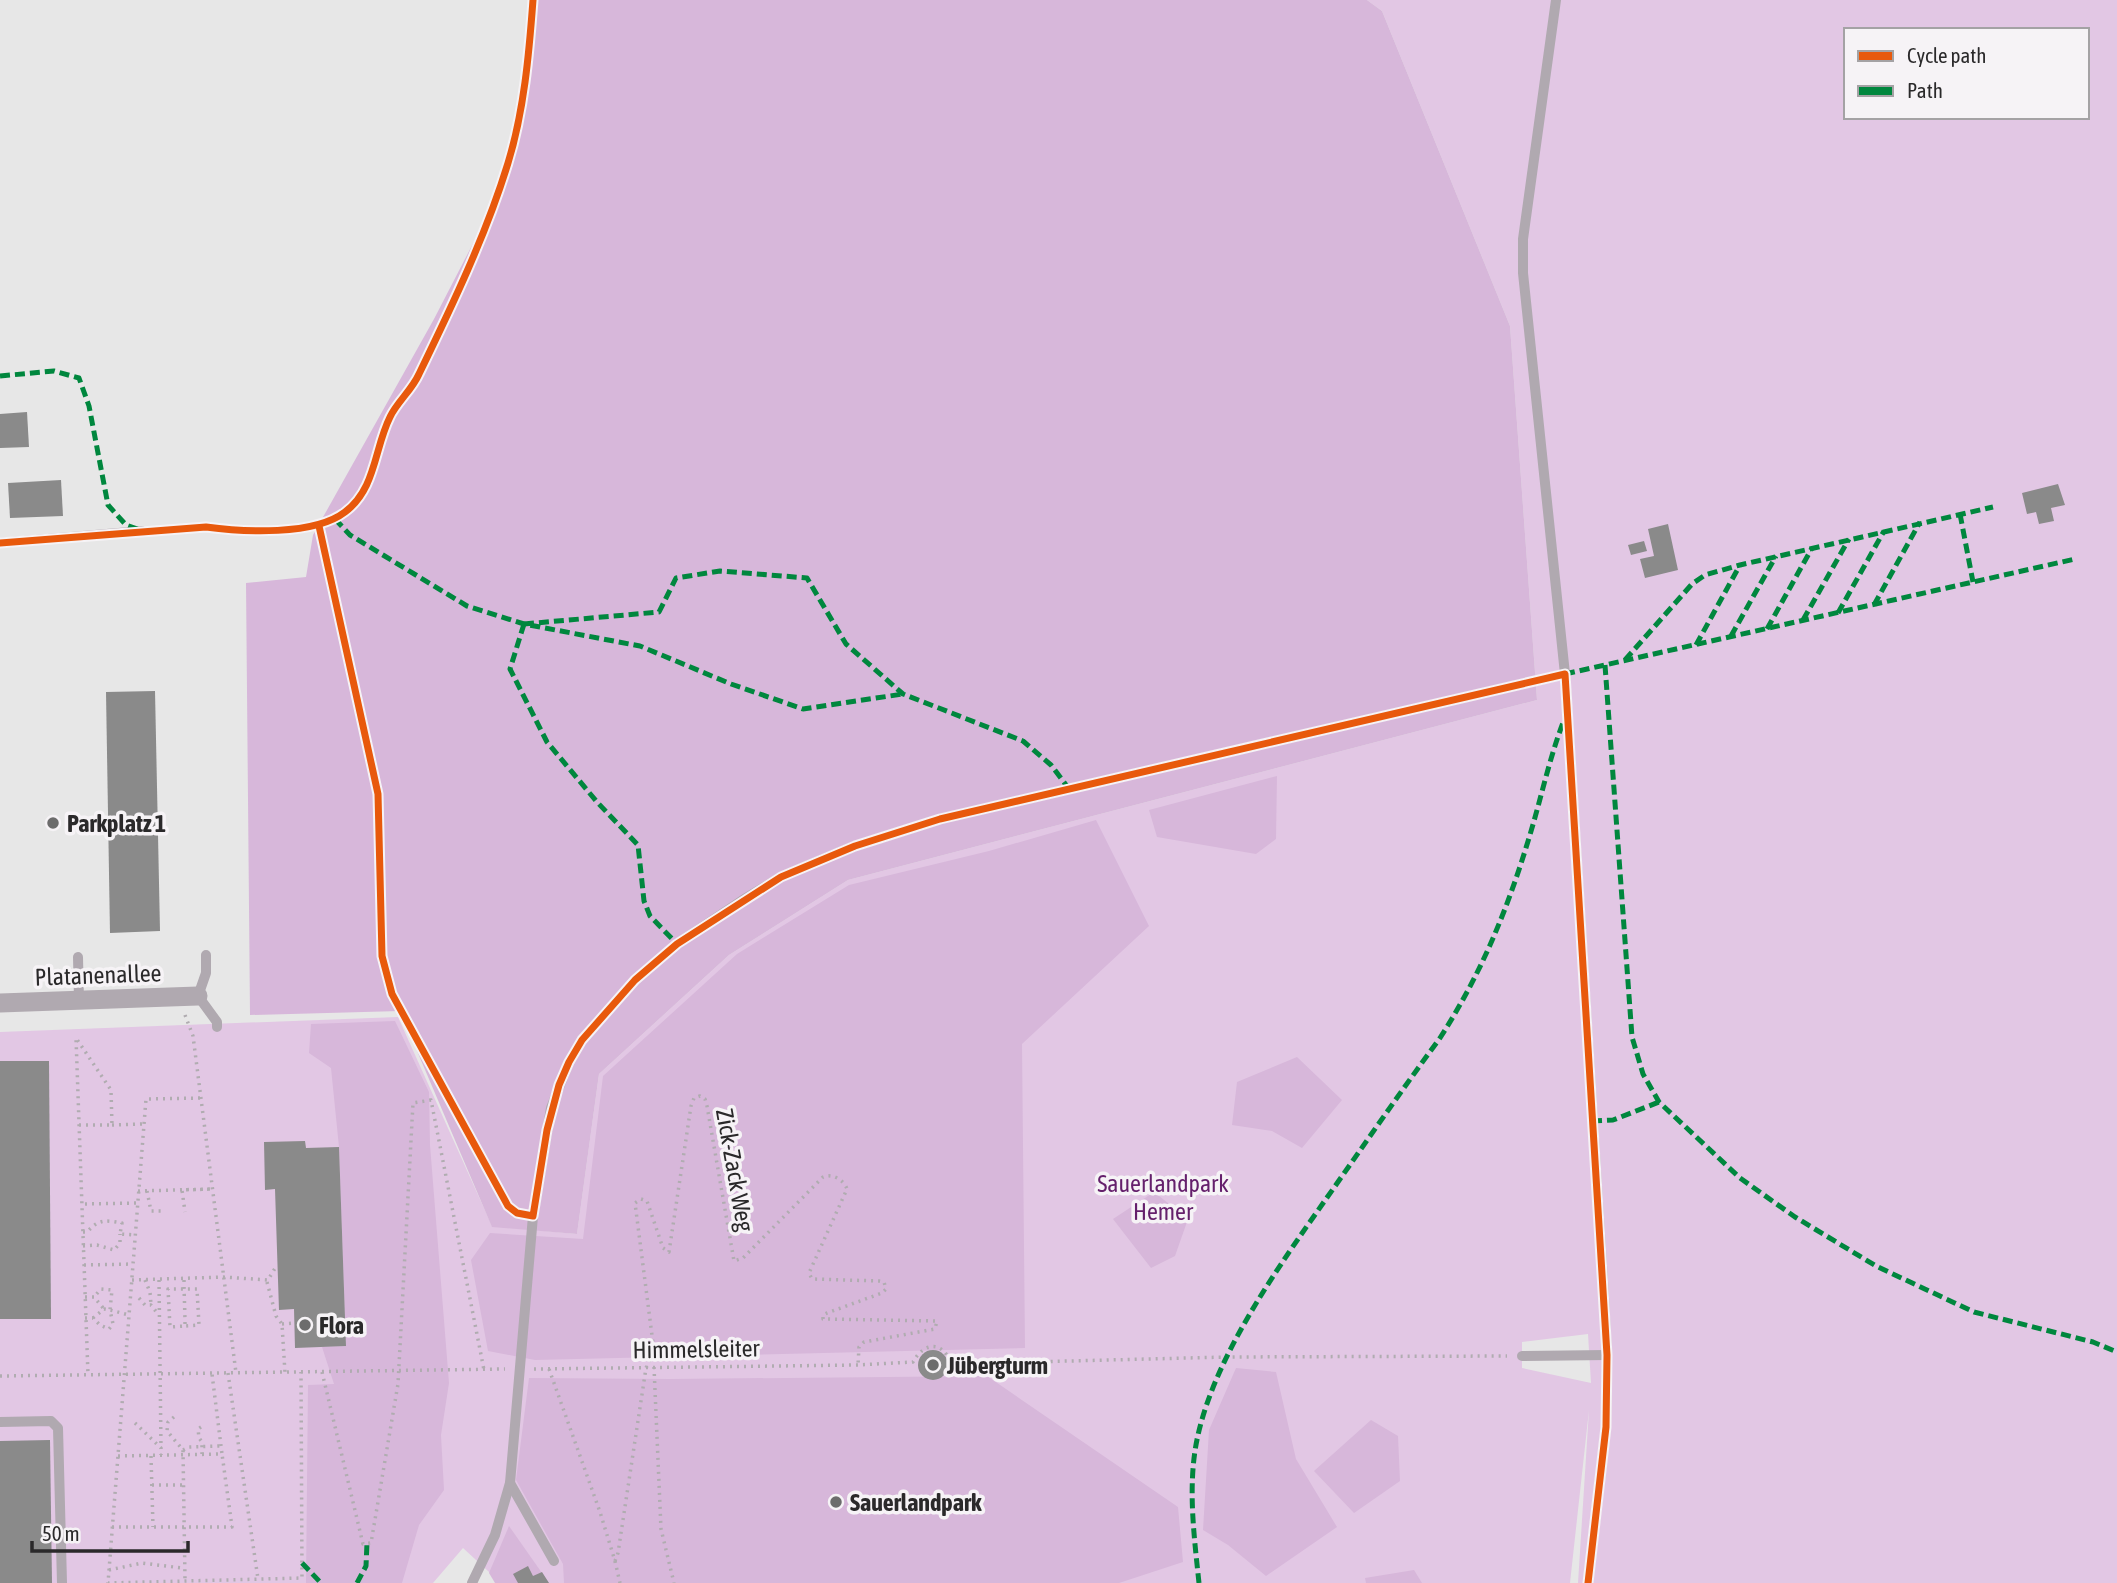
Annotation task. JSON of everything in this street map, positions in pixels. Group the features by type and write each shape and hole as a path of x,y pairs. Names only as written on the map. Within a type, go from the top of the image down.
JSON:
{"street":[{"name":"Platanenallee","path":"0,1003 188,996"}],"lane":[{"path":"1556,0 1523,239 1523,273 1565,674 1607,1355 1606,1427 1588,1583"},
{"path":"0,543 142,531"},
{"path":"472,1583 495,1535 510,1483 533,1216 551,1108 569,1062 582,1040 635,980 677,944 781,877 855,846 940,818 1565,674"},
{"path":"206,955 206,973 188,996 217,1022 217,1027"},
{"path":"78,957 79,1000"},
{"path":"1522,1356 1607,1355"},
{"path":"0,1422 51,1421 58,1428 62,1583"},
{"path":"510,1483 554,1562"}],"path":[{"path":"188,996 236,1373"},
{"path":"88,1375 76,1038 111,1090 112,1125"},
{"path":"200,1098 146,1099 107,1583 302,1578 300,1372"},
{"path":"322,1372 363,1544 371,1543 399,1371 413,1103 430,1100 484,1370"},
{"path":"79,1125 143,1124"},
{"path":"138,1191 212,1189"},
{"path":"147,1191 151,1211 165,1211"},
{"path":"182,1191 185,1212"},
{"path":"85,1204 138,1203"},
{"path":"83,1232 88,1232 103,1219 122,1223 120,1242 114,1250 97,1245 83,1246"},
{"path":"120,1234 135,1235"},
{"path":"84,1265 133,1264"},
{"path":"132,1280 223,1277 268,1280 276,1265"},
{"path":"145,1280 151,1305 160,1315"},
{"path":"159,1280 161,1455"},
{"path":"184,1280 185,1326"},
{"path":"267,1282 275,1316 282,1324 285,1373"},
{"path":"85,1297 94,1297 101,1289 111,1290 110,1310 113,1324 109,1329 93,1318"},
{"path":"168,1289 197,1289 199,1325 170,1327 169,1306 168,1289"},
{"path":"94,1297 104,1309 129,1315"},
{"path":"139,1298 145,1305 151,1305"},
{"path":"160,1307 169,1306"},
{"path":"85,1318 93,1318 104,1309"},
{"path":"282,1324 294,1323"},
{"path":"918,1365 913,1362 922,1349 931,1346 942,1349 951,1364 1227,1357 1522,1356"},
{"path":"654,1367 660,1529 674,1583"},
{"path":"549,1369 600,1512 620,1583"},
{"path":"0,1376 461,1370"},
{"path":"228,1373 258,1580"},
{"path":"112,1527 232,1527 212,1374"},
{"path":"174,1417 167,1422 167,1431 183,1452 185,1580"},
{"path":"135,1423 161,1448"},
{"path":"201,1427 198,1429 198,1438 202,1442 202,1454"},
{"path":"183,1452 189,1447 221,1446"},
{"path":"118,1456 183,1452 222,1454"},
{"path":"151,1455 153,1527"},
{"path":"152,1485 183,1485"},
{"path":"109,1570 142,1563 183,1568"}],"green space":[{"name":"Sauerlandpark Hemer","path":"1367,0 2117,0 2117,1583 1578,1583 1589,1410 1570,1583 501,1583 463,1548 433,1583 0,1583 0,1032 398,1017 492,1226 577,1234 599,1074 729,955 848,880 1537,700 1510,326 1382,11","holes":["1588,1334 1591,1383 1522,1368 1522,1342"]}],"shaded area":[{"path":"536,0 1367,0 1382,11 1510,326 1537,700 848,880 729,955 599,1074 577,1234 492,1227 400,1011 250,1015 246,583 306,577 313,535 434,319 512,168 534,34"},
{"path":"1277,776 1276,839 1256,854 1157,837 1149,810"},
{"path":"1096,820 1149,926 1022,1044 1025,1348 535,1360 488,1351 471,1260 490,1233 583,1239 603,1076 737,954 849,885 989,851"},
{"path":"395,1021 429,1092 430,1145 449,1383 441,1435 444,1490 419,1525 402,1583 306,1583 308,1385 334,1384 322,1347 346,1346 339,1147 331,1068 309,1053 311,1024"},
{"path":"1297,1057 1342,1100 1302,1148 1272,1131 1232,1125 1237,1082"},
{"path":"1154,1192 1188,1219 1175,1256 1151,1268 1113,1219"},
{"path":"1236,1368 1276,1372 1296,1459 1337,1527 1266,1576 1228,1545 1203,1530 1209,1430"},
{"path":"987,1376 1178,1507 1183,1562 1119,1583 564,1583 563,1564 516,1480 529,1378"},
{"path":"1371,1420 1398,1436 1400,1481 1354,1513 1314,1471"},
{"path":"509,1526 549,1583 495,1583 489,1573"},
{"path":"1414,1570 1422,1583 1366,1583 1365,1578"}],"building":[{"path":"27,412 29,447 0,448 0,414"},
{"path":"61,480 63,516 10,518 8,483"},
{"path":"2058,484 2065,505 2051,508 2054,521 2039,524 2036,512 2027,514 2022,493"},
{"path":"1668,524 1678,570 1645,578 1640,559 1654,556 1648,529"},
{"path":"1644,541 1647,551 1631,555 1628,545"},
{"path":"155,691 160,931 110,933 106,692"},
{"path":"0,1061 49,1061 51,1319 0,1319"},
{"path":"305,1141 306,1148 339,1147 346,1346 295,1348 294,1309 279,1310 275,1189 265,1190 264,1142"},
{"name":"Jübergturm","path":"933,1350 943,1355 948,1365 943,1375 933,1380 923,1375 918,1365 923,1355"},
{"path":"50,1440 52,1583 0,1583 0,1441"},
{"path":"528,1566 533,1576 542,1572 549,1583 518,1583 513,1574"}],"marked path":[{"path":"0,376 54,371 79,378 89,406 108,505 126,525 140,530"},
{"path":"1625,660 1692,584 1705,575 1993,507"},
{"path":"1960,514 1973,582"},
{"path":"335,519 350,535 467,606 524,624 640,646 731,684 803,709 903,694"},
{"path":"1874,605 1920,522"},
{"path":"1838,613 1884,531"},
{"path":"1803,620 1849,539"},
{"path":"1767,629 1812,548"},
{"path":"1731,636 1776,556"},
{"path":"1565,674 2075,559"},
{"path":"1696,645 1740,565"},
{"path":"524,624 659,612 676,578 720,571 807,578 846,644 903,694 1023,741 1051,765 1069,789"},
{"path":"524,624 510,669 547,742 597,802 638,845 644,901 650,916 677,944"},
{"path":"1605,665 1632,1037 1643,1074 1659,1102 1740,1178 1795,1217 1876,1266 1974,1312 2093,1342 2117,1352"},
{"path":"1199,1583 1192,1509 1193,1472 1198,1435 1219,1373 1270,1282 1440,1038 1468,990 1512,891 1564,720"},
{"path":"1592,1121 1613,1120 1659,1102"},
{"path":"357,1583 366,1566 367,1543"},
{"path":"302,1563 321,1583"}],"cycle path":[{"path":"0,543 206,527 258,531 297,529 332,520 355,503 369,480 390,417 416,380 456,296 499,190 514,143 522,103 533,0"},
{"path":"319,526 378,794 382,956 392,994 508,1206 517,1213 533,1216 547,1130 559,1085 582,1040 635,980 677,944 781,877 855,846 940,819 1565,674 1607,1355 1606,1427 1588,1583"}],"place":[{"name":"Parkplatz 1","path":"53,823"},
{"name":"Flora","path":"305,1325"},
{"name":"Jübergturm","path":"933,1365"},
{"name":"Sauerlandpark","path":"836,1502"}]}
